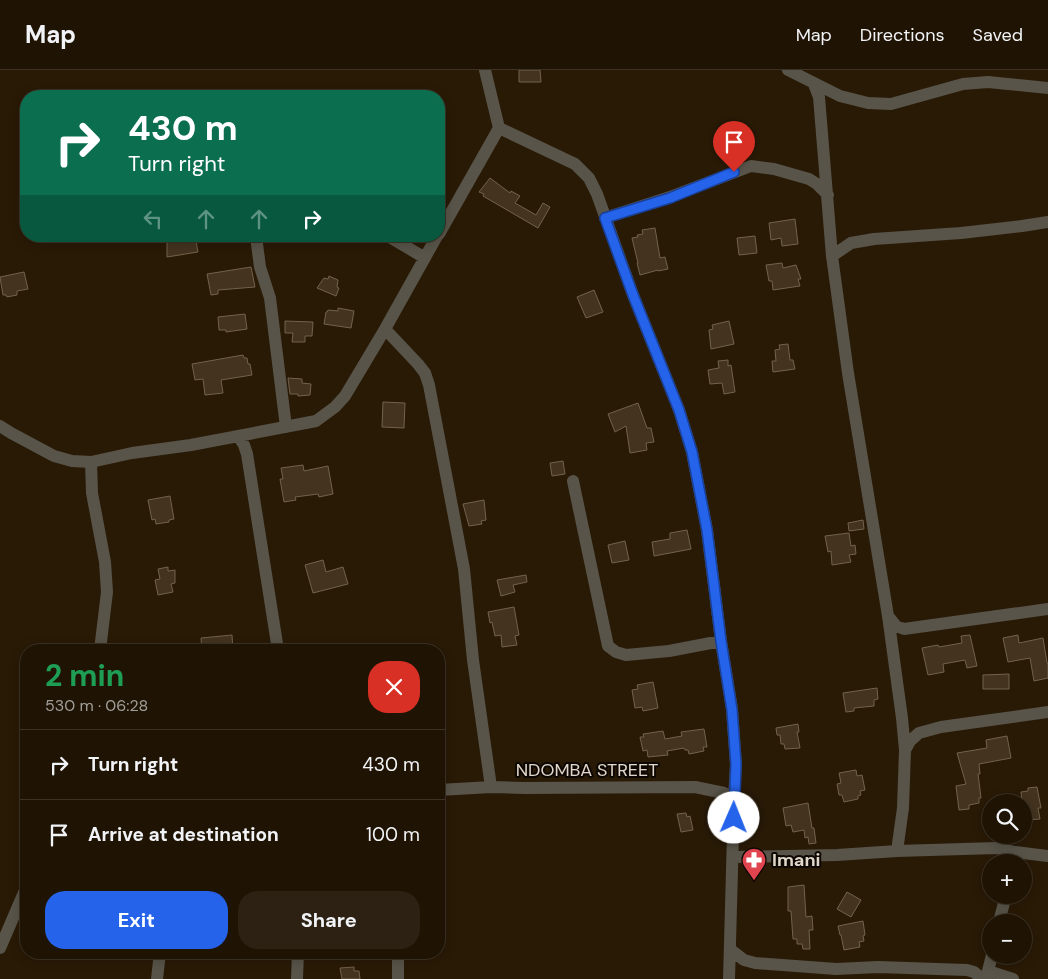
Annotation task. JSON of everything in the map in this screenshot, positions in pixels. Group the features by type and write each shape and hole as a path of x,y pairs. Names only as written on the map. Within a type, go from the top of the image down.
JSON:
{"street":[{"path":"445,223 499,128 485,70"},
{"path":"788,70 840,96 868,103 891,104 963,84 988,82 1048,88"},
{"path":"814,84 819,97 832,256 848,373 892,641 906,750 903,808 897,851"},
{"path":"499,128 575,164 589,178 597,194 633,295 679,410 692,452 707,530 732,710 736,764 729,979"},
{"path":"605,218 670,198 751,166 774,169 809,180 817,184 828,195"},
{"path":"832,256 851,243 874,239 961,233 1048,222"},
{"path":"257,242 260,267 270,298 286,427"},
{"path":"398,242 425,258"},
{"path":"0,426 11,434 54,456 72,461 91,462 132,453 316,422 335,407 345,396 434,242"},
{"path":"385,329 418,364 425,373 429,385 464,568 473,660 491,787"},
{"path":"238,436 244,445 246,454 277,644"},
{"path":"91,462 92,493 105,562 107,592 101,644"},
{"path":"573,481 608,646 616,652 626,655 669,651 721,641"},
{"path":"888,616 896,626 904,629 1048,609"},
{"path":"892,641 904,629"},
{"path":"906,750 910,741 919,733 941,727 1048,712"},
{"path":"902,718 919,733"},
{"name":"NDOMBA STREET","path":"445,790 491,787 694,787 724,792 734,798"},
{"path":"733,857 837,855 996,848 1008,854"},
{"path":"1032,856 1048,856"},
{"path":"0,948 20,902"},
{"path":"730,950 744,960 755,963 837,974 878,967 967,970 985,976 1013,979"},
{"path":"157,979 159,959"},
{"path":"297,979 298,959"},
{"path":"398,959 398,979"},
{"path":"985,976 989,964"}],"building":[{"path":"519,70 540,70 541,82 519,82"},
{"path":"490,178 510,193 511,191 520,196 515,203 536,215 543,203 550,207 538,228 479,192"},
{"path":"795,219 798,244 782,246 781,238 771,240 769,223"},
{"path":"655,228 660,258 665,257 668,269 640,275 632,238 643,234 642,230"},
{"path":"755,236 757,253 739,255 737,238"},
{"path":"196,242 198,252 167,257 167,243"},
{"path":"782,263 783,268 796,265 801,279 798,279 800,286 773,290 766,265"},
{"path":"251,267 255,287 218,290 218,294 211,295 207,274"},
{"path":"24,272 28,289 17,291 17,295 7,297 3,295 0,277"},
{"path":"329,276 338,280 337,287 339,288 336,296 317,288 324,278 328,279"},
{"path":"594,290 603,312 586,318 577,297"},
{"path":"338,308 354,311 351,328 324,324 326,312 328,310 338,311"},
{"path":"245,314 247,329 226,332 226,330 219,330 218,317"},
{"path":"285,321 313,322 312,336 305,336 305,342 292,342 293,333 285,333"},
{"path":"729,321 734,344 711,349 709,330 713,329 712,325"},
{"path":"788,344 790,360 793,360 795,369 773,372 772,361 776,361 775,350 780,349 779,345"},
{"path":"243,355 244,358 247,358 248,364 250,364 252,375 221,380 223,393 205,395 203,379 195,380 192,364"},
{"path":"728,360 728,366 731,365 735,392 724,394 722,383 710,384 708,370 719,368 718,361"},
{"path":"288,378 302,379 302,383 311,384 310,395 298,396 298,394 290,394"},
{"path":"383,402 405,403 404,428 382,427"},
{"path":"638,403 647,428 651,428 654,442 646,443 647,450 630,453 626,426 615,432 608,414"},
{"path":"563,461 565,474 552,476 550,463"},
{"path":"303,465 304,471 328,466 333,494 319,497 318,494 295,497 296,500 284,502 280,479 283,479 281,468"},
{"path":"170,496 174,519 169,520 169,522 156,524 155,519 152,520 148,500"},
{"path":"484,500 486,520 481,521 482,524 469,526 463,504"},
{"path":"863,520 864,529 849,531 848,523"},
{"path":"687,530 691,549 654,556 652,542 670,539 670,533"},
{"path":"849,533 851,546 855,545 856,554 849,555 851,562 832,565 831,551 828,552 825,536"},
{"path":"625,541 629,560 612,563 608,545"},
{"path":"323,560 326,572 343,567 348,584 313,593 305,565"},
{"path":"168,567 168,571 175,570 175,583 171,584 173,592 158,595 155,580 160,579 158,569"},
{"path":"526,575 527,582 513,585 515,592 501,596 497,580"},
{"path":"514,607 519,635 515,636 517,645 502,647 501,635 495,636 488,612"},
{"path":"232,635 233,644 202,644 201,638"},
{"path":"970,635 977,666 967,668 965,660 943,664 944,672 928,675 922,648 962,643 961,636"},
{"path":"1018,635 1019,643 1043,638 1048,663 1048,678 1034,681 1030,658 1008,662 1003,638"},
{"path":"1009,674 1009,689 983,689 983,675"},
{"path":"653,682 658,708 643,711 642,707 635,708 632,690 638,689 637,685"},
{"path":"877,688 878,699 874,700 874,706 854,708 854,711 846,712 843,693"},
{"path":"798,724 799,732 797,732 800,748 785,749 784,744 781,744 780,735 777,735 776,728"},
{"path":"704,729 707,747 703,747 704,751 689,754 688,750 684,748 667,751 668,755 648,757 647,750 643,751 640,737 644,737 643,734 663,731 665,739 682,736 681,732"},
{"path":"1007,736 1011,758 979,764 980,774 978,774 981,798 979,798 979,803 969,805 969,809 959,810 956,786 966,784 957,753 987,748 986,740"},
{"path":"856,770 857,776 862,775 865,790 860,791 861,795 858,796 858,799 844,802 842,795 839,795 837,784 841,783 839,773"},
{"path":"1037,787 1041,808 1038,808 1040,819 1032,820 1032,794 1021,794 1021,792 1028,791 1028,788"},
{"path":"808,803 816,843 809,844 808,837 805,838 804,830 793,832 791,825 786,826 783,808"},
{"path":"686,813 687,817 690,816 693,830 681,832 677,814"},
{"path":"804,885 806,917 812,916 813,930 809,930 810,949 803,949 802,944 797,944 797,939 793,939 791,911 788,911 788,887"},
{"path":"847,892 861,900 851,917 837,909"},
{"path":"863,921 864,941 859,942 860,947 844,950 838,926"},
{"path":"354,967 354,971 359,971 360,979 342,979 340,968"}],"place":[{"name":"Imani","path":"754,881"}],"route":[{"path":"734,172 670,198 605,218 633,295 679,410 692,452 707,530 732,710 736,764 734,818"}]}
